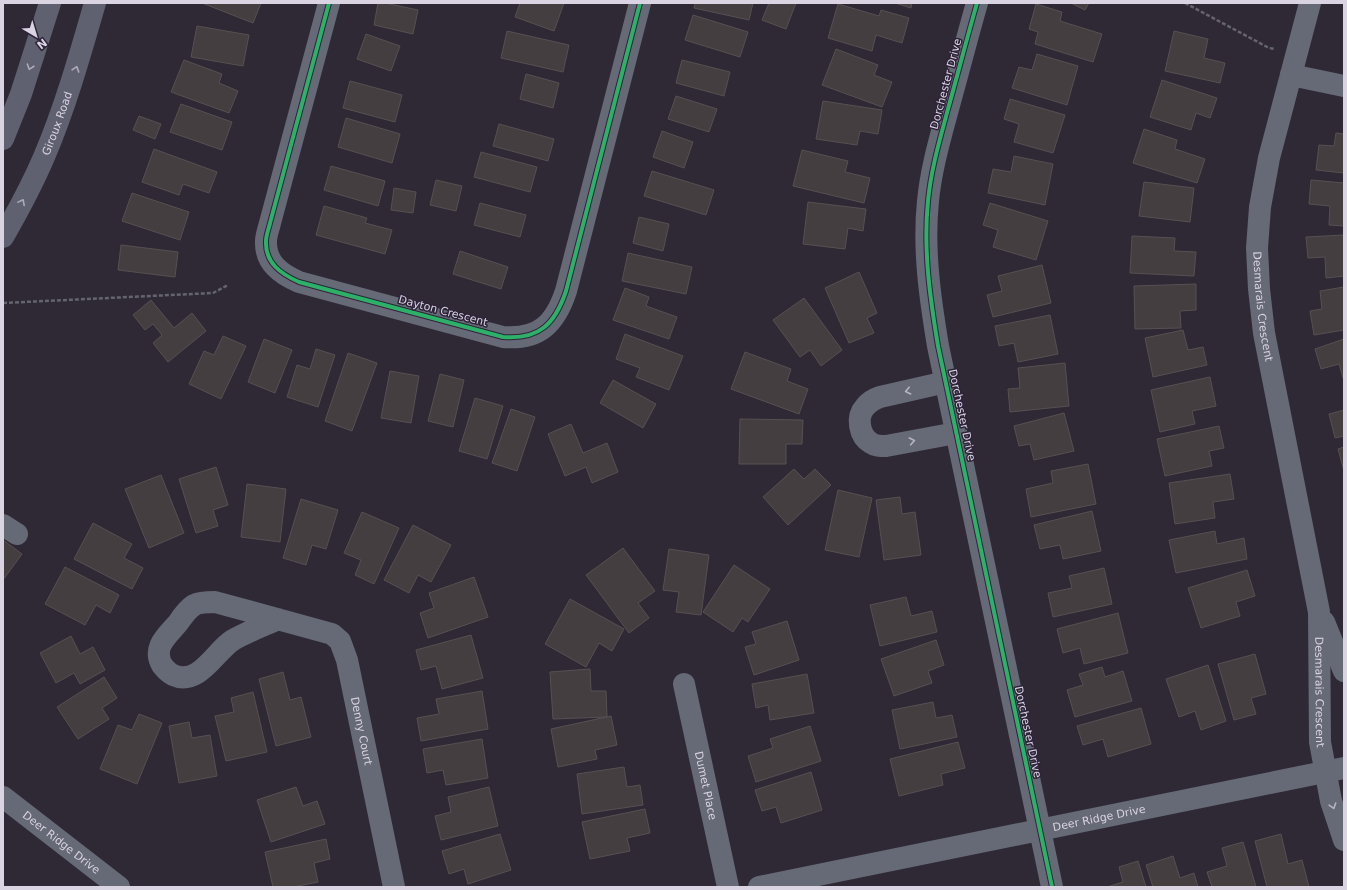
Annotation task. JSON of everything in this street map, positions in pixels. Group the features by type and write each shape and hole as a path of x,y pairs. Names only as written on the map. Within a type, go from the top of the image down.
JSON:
{"main road":[{"path":"3,139 21,94 50,3"},
{"name":"Giroux Road","path":"3,236 29,189 58,122 80,58 95,3"}],"street":[{"name":"Dayton Crescent","path":"329,3 270,222 266,241 268,258 280,272 299,282 503,337 523,337 534,334 543,329 556,314 562,303 640,3"},
{"name":"Dorchester Drive","path":"977,3 940,140 932,176 928,201 927,255 930,292 938,346 1052,887"},
{"name":"Desmarais Crescent","path":"1310,3 1269,158 1260,207 1257,248 1259,289 1264,333 1319,612 1320,742 1335,770 1332,800 1344,840"},
{"path":"1291,75 1344,86"},
{"name":"Dorchester Drive","path":"946,382 872,400 862,412 860,426 866,439 878,446 886,446 956,433"},
{"name":"Denny Court","path":"278,619 233,640 202,670 190,676 181,677 172,674 164,668 159,660 159,646 188,610 194,605 204,602 215,602 278,619 332,634 340,641 347,660 394,887"},
{"name":"Desmarais Crescent","path":"1319,612 1344,671"},
{"name":"Dumet Place","path":"684,684 728,887"},
{"name":"Deer Ridge Drive","path":"759,887 1335,770"},
{"name":"Deer Ridge Drive","path":"3,797 119,887"}],"path":[{"path":"1185,3 1269,48 1280,50"},
{"path":"3,303 212,293 228,285"}],"building":[{"path":"202,3 261,3 253,23"},
{"path":"378,3 385,3 418,10 413,34 374,25"},
{"path":"520,3 564,3 554,31 515,17"},
{"path":"695,3 753,3 749,20 694,8"},
{"path":"769,3 796,3 786,29 762,20"},
{"path":"895,3 912,3 911,8"},
{"path":"1071,3 1089,3 1085,10"},
{"path":"838,4 879,16 881,10 909,18 902,43 876,35 872,51 828,38"},
{"path":"1036,4 1062,12 1060,21 1102,34 1093,62 1035,44 1038,32 1029,29"},
{"path":"693,15 748,32 740,57 685,40"},
{"path":"197,26 249,35 243,66 191,57"},
{"path":"507,31 569,45 563,72 501,58"},
{"path":"1174,31 1208,39 1204,58 1225,63 1220,83 1165,71"},
{"path":"366,34 400,46 391,71 357,59"},
{"path":"836,49 878,65 874,75 892,82 882,107 822,85"},
{"path":"1037,54 1078,66 1067,105 1012,88 1019,67 1032,70"},
{"path":"184,60 222,74 219,83 238,91 229,113 171,92"},
{"path":"682,60 730,72 724,96 676,83"},
{"path":"526,74 559,83 553,108 520,99"},
{"path":"1162,80 1217,98 1210,118 1196,113 1191,130 1150,117"},
{"path":"350,81 402,95 395,122 343,108"},
{"path":"676,96 717,109 709,132 668,119"},
{"path":"1010,99 1065,115 1053,153 1014,142 1019,124 1004,119"},
{"path":"823,101 882,110 878,134 860,131 857,145 816,139"},
{"path":"181,104 232,122 222,150 170,132"},
{"path":"139,116 161,124 155,139 133,130"},
{"path":"346,118 400,134 392,163 338,147"},
{"path":"499,124 554,139 548,161 493,146"},
{"path":"1144,129 1177,140 1175,149 1205,159 1197,183 1133,163"},
{"path":"662,131 693,142 684,168 653,157"},
{"path":"1336,133 1344,134 1344,173 1316,170 1319,145 1334,146"},
{"path":"154,149 217,172 209,193 183,184 179,195 142,182"},
{"path":"802,150 848,161 845,172 870,178 864,203 793,186"},
{"path":"481,152 537,167 530,192 474,177"},
{"path":"1014,156 1053,164 1045,205 988,193 993,169 1011,172"},
{"path":"331,166 385,181 378,206 324,190"},
{"path":"652,171 714,190 706,215 644,196"},
{"path":"436,180 462,186 456,211 430,205"},
{"path":"1311,180 1344,183 1344,226 1329,225 1330,206 1309,204"},
{"path":"1144,182 1194,188 1190,222 1139,216"},
{"path":"394,188 416,192 413,213 391,210"},
{"path":"132,193 189,212 180,240 122,221"},
{"path":"808,202 866,209 863,231 848,228 845,249 803,244"},
{"path":"480,203 526,215 520,237 474,225"},
{"path":"990,203 1048,221 1036,260 993,247 998,230 983,225"},
{"path":"324,206 367,218 365,223 392,230 385,254 316,235"},
{"path":"639,217 669,224 663,251 633,243"},
{"path":"1344,235 1344,276 1326,278 1325,257 1308,258 1306,237"},
{"path":"1132,236 1175,238 1174,251 1196,252 1194,276 1130,273"},
{"path":"121,245 178,252 175,277 118,270"},
{"path":"460,251 508,267 501,289 453,274"},
{"path":"628,253 692,267 686,294 622,281"},
{"path":"1042,265 1051,303 993,317 987,295 1002,291 998,276"},
{"path":"859,272 877,313 867,318 874,333 849,343 825,288"},
{"path":"1196,284 1196,310 1180,311 1181,328 1135,329 1134,286"},
{"path":"1344,287 1344,330 1314,335 1310,311 1322,309 1320,291"},
{"path":"625,288 649,297 646,306 677,317 669,339 613,320"},
{"path":"804,298 842,350 821,366 810,350 800,357 773,320"},
{"path":"151,300 174,328 192,313 206,331 168,362 153,343 162,335 153,324 145,330 133,315"},
{"path":"1050,315 1058,354 1018,362 1014,343 999,346 995,326"},
{"path":"1183,330 1188,350 1203,347 1207,365 1153,377 1145,338"},
{"path":"625,334 683,356 669,390 636,377 640,368 616,359"},
{"path":"223,336 246,346 221,399 189,384 204,351 214,355"},
{"path":"264,339 292,350 275,393 248,382"},
{"path":"1344,339 1344,381 1339,364 1321,369 1315,349"},
{"path":"316,349 335,355 318,407 287,397 297,365 310,369"},
{"path":"745,352 791,369 787,381 808,389 799,414 731,389"},
{"path":"348,353 377,363 352,431 325,421"},
{"path":"1065,363 1069,406 1010,412 1008,389 1020,388 1018,368"},
{"path":"390,371 419,376 411,423 381,418"},
{"path":"440,374 464,380 453,427 428,421"},
{"path":"1210,377 1216,406 1192,411 1195,424 1160,432 1151,390"},
{"path":"613,380 656,404 643,428 600,403"},
{"path":"475,398 503,406 487,459 459,451"},
{"path":"511,409 535,417 517,471 492,463"},
{"path":"1344,410 1344,436 1335,438 1329,414"},
{"path":"1064,413 1074,451 1034,460 1030,444 1019,446 1014,426"},
{"path":"740,419 803,420 802,444 786,444 786,464 739,464"},
{"path":"571,424 583,453 607,443 618,472 592,483 586,467 565,476 548,434"},
{"path":"1219,426 1224,448 1209,451 1212,466 1165,476 1157,439"},
{"path":"1344,447 1344,471 1338,449"},
{"path":"1088,464 1096,504 1031,517 1026,489 1053,483 1051,471"},
{"path":"216,467 228,505 213,510 218,526 196,533 179,479"},
{"path":"794,469 804,479 815,469 831,485 788,525 763,497"},
{"path":"1230,474 1234,499 1213,502 1215,518 1175,524 1169,483"},
{"path":"161,475 184,533 149,548 125,489"},
{"path":"247,484 286,489 280,542 241,537"},
{"path":"838,490 872,498 859,557 825,550"},
{"path":"900,497 902,514 915,512 921,555 884,560 876,500"},
{"path":"301,499 338,510 326,549 312,545 306,565 283,558"},
{"path":"1092,511 1101,551 1063,559 1060,545 1040,549 1034,525"},
{"path":"362,512 399,528 374,584 355,575 361,560 344,553"},
{"path":"93,523 132,544 124,558 143,568 132,589 74,559"},
{"path":"413,525 451,545 431,582 418,575 409,593 384,580"},
{"path":"1215,531 1217,544 1244,538 1247,559 1176,573 1169,540"},
{"path":"3,540 22,554 3,580"},
{"path":"623,548 655,591 638,603 649,618 629,633 586,575"},
{"path":"669,549 709,555 701,615 676,612 679,592 663,590"},
{"path":"734,565 770,589 748,622 742,618 733,632 703,612"},
{"path":"65,567 119,595 110,613 96,605 85,625 45,604"},
{"path":"1104,568 1112,604 1053,617 1048,593 1072,588 1069,576"},
{"path":"1247,570 1255,596 1236,602 1240,616 1201,628 1188,588"},
{"path":"474,577 488,617 428,638 420,613 434,608 429,593"},
{"path":"906,597 911,616 932,611 937,632 880,646 870,605"},
{"path":"570,599 624,629 612,651 599,643 586,667 545,644"},
{"path":"1118,613 1128,653 1084,664 1080,648 1063,653 1057,629"},
{"path":"787,621 799,660 754,675 745,647 756,644 752,632"},
{"path":"471,635 483,678 442,689 436,666 421,670 416,650"},
{"path":"71,636 80,654 93,647 105,670 80,684 74,673 56,683 40,653"},
{"path":"936,640 944,665 928,671 932,683 894,696 881,659"},
{"path":"1255,654 1266,694 1251,698 1256,714 1234,720 1218,664"},
{"path":"1208,665 1226,721 1201,730 1195,711 1179,717 1166,679"},
{"path":"1102,667 1105,677 1123,671 1132,701 1075,717 1067,690 1083,685 1079,674"},
{"path":"590,669 591,691 606,691 607,717 553,719 550,672"},
{"path":"283,672 290,700 301,697 311,737 276,746 259,679"},
{"path":"807,674 814,713 770,720 768,705 756,708 752,684"},
{"path":"104,677 117,698 102,708 109,719 78,739 57,707"},
{"path":"482,691 488,729 421,741 417,718 439,714 436,699"},
{"path":"253,692 267,752 226,761 215,716 234,712 231,698"},
{"path":"933,702 936,718 952,715 957,737 900,749 892,710"},
{"path":"1141,708 1151,744 1108,757 1103,739 1083,745 1077,726"},
{"path":"139,714 162,723 137,784 100,769 118,725 132,730"},
{"path":"611,716 617,745 595,750 597,759 558,767 551,729"},
{"path":"189,722 192,738 210,735 217,776 179,783 169,726"},
{"path":"810,726 821,761 756,782 748,756 773,748 770,739"},
{"path":"482,739 488,778 446,785 443,770 427,773 423,749"},
{"path":"958,742 965,768 941,774 943,785 899,796 890,759"},
{"path":"624,767 627,787 640,785 643,805 582,814 577,774"},
{"path":"811,772 822,810 781,823 776,807 762,811 755,790"},
{"path":"296,787 303,806 317,801 325,824 271,842 257,800"},
{"path":"489,787 498,826 441,840 435,816 451,812 448,797"},
{"path":"645,809 650,833 627,838 630,851 590,859 582,822"},
{"path":"500,834 511,870 468,884 464,869 449,874 442,851"},
{"path":"1281,834 1288,864 1302,860 1309,887 1267,887 1255,841"},
{"path":"326,839 330,859 314,863 318,882 293,887 273,887 265,852"},
{"path":"1243,842 1256,887 1212,887 1207,872 1227,866 1222,848"},
{"path":"1173,856 1180,878 1194,873 1198,887 1153,887 1146,865"},
{"path":"1138,861 1146,887 1107,887 1123,882 1119,867"}],"cycle path":[{"path":"329,3 267,234 266,249 271,262 280,271 299,282 503,337 526,336 544,328 557,313 562,303 640,3"},
{"path":"977,3 931,177 926,237 928,274 938,346 1052,887"}]}
